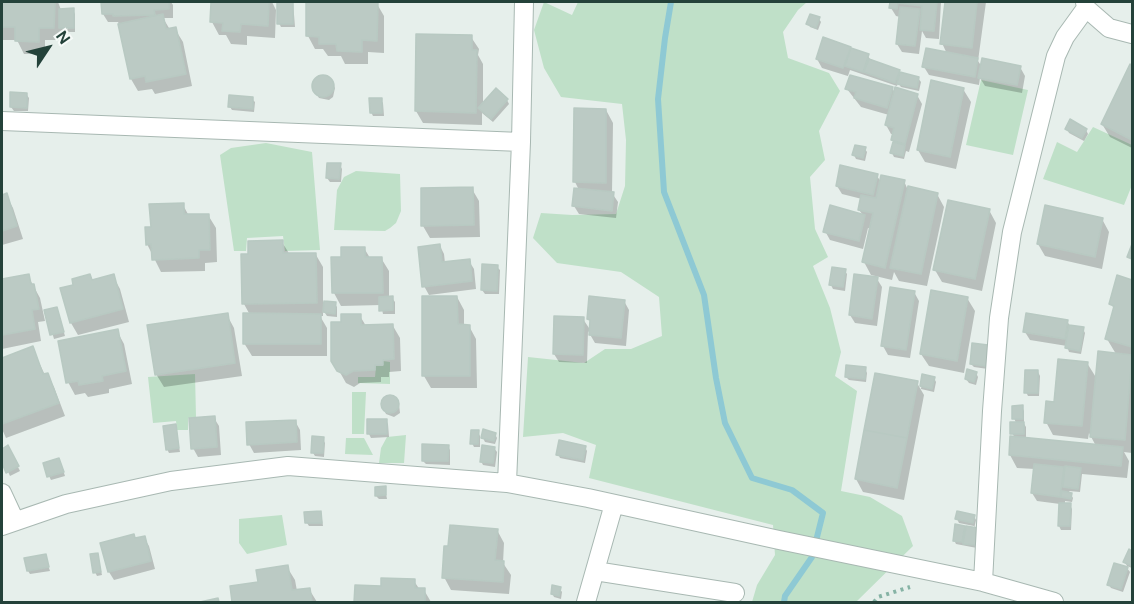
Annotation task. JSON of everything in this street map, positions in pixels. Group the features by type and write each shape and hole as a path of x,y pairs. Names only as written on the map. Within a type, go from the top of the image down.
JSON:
{"street":[{"path":"507,483 521,142 524,2"},
{"path":"983,582 999,318 1012,232 1056,56 1085,5 1109,28 1132,34"},
{"path":"2,121 521,142"},
{"path":"2,493 8,524 66,504 171,481 288,466 507,483 983,582 1054,603"},
{"path":"586,603 614,504"},
{"path":"595,572 735,593"}],"green space":[{"path":"544,2 572,15 578,2 807,2 798,10 783,32 788,58 829,73 840,91 819,131 825,160 810,177 815,229 828,257 813,266 830,308 841,352 835,376 857,391 841,491 870,497 902,516 913,546 856,602 752,602 757,585 775,555 773,525 589,478 596,445 563,433 523,437 528,357 584,363 605,349 631,349 662,336 659,297 621,272 557,263 533,238 541,213 616,214 625,186 626,140 622,104 561,97 544,68 534,30"},
{"path":"981,80 1028,90 1013,155 966,145"},
{"path":"1093,127 1132,145 1132,185 1124,205 1043,179 1057,142 1077,152"},
{"path":"266,143 312,152 320,250 285,251 283,236 247,238 246,251 234,251 220,155 231,148"},
{"path":"356,171 400,174 401,211 396,223 385,231 334,230 337,190 344,177"},
{"path":"383,361 390,362 390,384 358,383 358,377 375,377 376,366 383,366"},
{"path":"195,374 196,417 188,418 188,430 177,430 176,421 153,423 148,377"},
{"path":"352,392 366,392 364,434 352,434"},
{"path":"406,435 404,463 379,463 381,448 387,437"},
{"path":"346,438 364,438 373,455 345,454"},
{"path":"282,515 287,545 247,554 239,543 239,519"}],"building":[{"path":"2,2 55,2 54,28 39,28 39,42 15,41 15,27 2,27"},
{"path":"101,2 169,2 169,9 154,10 155,15 113,16 113,14 102,14"},
{"path":"211,2 269,2 268,26 241,24 240,32 222,31 223,23 210,22"},
{"path":"277,2 293,2 293,24 277,24"},
{"path":"306,2 378,2 377,41 362,40 362,52 337,51 336,44 319,44 319,37 306,36"},
{"path":"890,2 937,2 934,31 920,30 922,6 898,3 897,9 889,8"},
{"path":"945,2 977,2 972,48 940,44"},
{"path":"900,7 920,9 915,46 896,44"},
{"path":"74,8 74,28 59,28 59,9"},
{"path":"163,14 166,29 176,27 186,74 146,82 145,76 130,79 118,24"},
{"path":"810,14 820,17 816,28 806,24"},
{"path":"416,34 472,35 472,50 477,50 476,113 415,111"},
{"path":"823,37 851,47 843,68 816,59"},
{"path":"851,48 869,54 863,72 845,66"},
{"path":"926,48 978,58 975,77 922,67"},
{"path":"982,58 1021,66 1017,85 978,78"},
{"path":"869,59 900,70 895,83 864,72"},
{"path":"1130,64 1132,66 1132,140 1101,124"},
{"path":"900,72 919,77 917,88 897,84"},
{"path":"323,75 331,78 334,86 331,94 323,97 315,94 312,86 315,78"},
{"path":"850,75 893,87 887,108 854,98 856,92 845,89"},
{"path":"931,80 964,88 950,157 917,150"},
{"path":"895,87 918,94 905,144 891,140 894,128 885,125"},
{"path":"496,88 508,99 491,119 478,108"},
{"path":"10,92 27,93 27,108 10,107"},
{"path":"229,95 253,97 253,109 228,107"},
{"path":"369,98 382,98 382,113 370,113"},
{"path":"574,108 606,109 606,183 573,182"},
{"path":"1070,119 1087,129 1082,138 1065,129"},
{"path":"893,142 905,145 903,156 890,153"},
{"path":"855,145 866,147 863,158 852,155"},
{"path":"327,163 341,163 339,179 326,178"},
{"path":"840,165 878,174 873,195 836,186"},
{"path":"881,175 905,180 885,268 862,262 873,213 858,210 861,195 876,198"},
{"path":"908,186 938,193 921,274 890,268"},
{"path":"473,187 474,225 421,226 421,188"},
{"path":"574,188 614,192 612,211 572,206"},
{"path":"7,193 17,226 2,231 2,195"},
{"path":"948,200 990,209 975,279 933,270"},
{"path":"184,203 184,214 209,214 210,250 199,250 199,258 152,260 151,244 146,245 145,227 151,227 149,204"},
{"path":"830,205 865,215 859,241 823,232"},
{"path":"1045,205 1103,218 1095,257 1037,244"},
{"path":"283,240 283,253 316,253 317,303 242,304 241,254 248,254 248,241"},
{"path":"440,244 442,262 470,259 472,281 422,287 418,247"},
{"path":"1132,244 1132,259 1127,257"},
{"path":"341,247 365,247 365,257 382,257 383,293 332,293 331,257 341,257"},
{"path":"482,264 498,265 497,291 481,290"},
{"path":"832,267 846,269 843,287 829,285"},
{"path":"29,274 31,284 34,284 39,309 32,310 35,329 2,335 2,279"},
{"path":"90,274 92,280 114,274 123,309 70,323 60,288 73,285 72,279"},
{"path":"854,274 878,277 872,319 849,315"},
{"path":"1117,275 1132,280 1132,347 1105,339 1114,306 1109,304"},
{"path":"890,287 915,291 906,350 881,346"},
{"path":"931,290 968,297 957,361 920,354"},
{"path":"393,296 393,310 379,311 379,297"},
{"path":"422,296 457,296 458,324 470,325 470,376 422,376"},
{"path":"589,296 625,300 621,338 589,335 590,320 587,319"},
{"path":"324,301 336,302 335,314 323,312"},
{"path":"57,307 64,332 50,335 44,310"},
{"path":"228,313 235,363 155,375 147,325"},
{"path":"243,313 321,314 321,344 243,344"},
{"path":"1026,313 1068,320 1065,339 1023,332"},
{"path":"341,314 361,314 361,325 393,324 394,359 383,360 383,365 375,365 375,370 353,371 346,375 337,371 331,361 331,322 341,322"},
{"path":"554,316 584,317 583,355 553,354"},
{"path":"1069,325 1084,327 1080,351 1065,348"},
{"path":"118,329 126,371 102,376 103,381 79,385 78,381 66,383 58,341"},
{"path":"972,343 988,345 986,366 970,364"},
{"path":"33,346 43,374 48,373 59,403 2,424 2,358"},
{"path":"1098,351 1132,355 1125,440 1090,437"},
{"path":"1058,359 1088,362 1082,426 1044,423 1046,401 1054,402"},
{"path":"846,365 866,367 865,379 845,377"},
{"path":"967,369 977,372 974,382 965,379"},
{"path":"1025,370 1038,370 1038,393 1024,393"},
{"path":"875,373 918,381 907,438 864,430"},
{"path":"922,374 935,377 932,389 920,386"},
{"path":"386,395 394,395 399,400 397,411 386,413 381,408 381,400"},
{"path":"1023,405 1023,419 1012,419 1012,406"},
{"path":"215,416 217,447 191,449 189,418"},
{"path":"367,419 387,419 387,434 367,434"},
{"path":"296,420 297,442 247,445 246,422"},
{"path":"1010,422 1024,422 1024,434 1010,434"},
{"path":"176,424 179,448 166,450 163,426"},
{"path":"483,429 496,433 494,441 481,438"},
{"path":"471,430 479,430 478,444 470,444"},
{"path":"864,430 907,438 897,488 855,479"},
{"path":"312,436 324,437 323,453 311,453"},
{"path":"1010,436 1123,447 1121,466 1009,455"},
{"path":"559,440 586,446 583,460 556,455"},
{"path":"422,444 449,445 448,461 422,461"},
{"path":"8,445 19,466 6,473 2,463 2,449"},
{"path":"482,445 495,447 493,463 480,462"},
{"path":"59,458 64,472 47,477 43,463"},
{"path":"1034,464 1064,467 1060,497 1031,493"},
{"path":"1065,466 1081,468 1078,489 1063,487"},
{"path":"386,486 386,495 375,496 375,487"},
{"path":"1062,491 1072,493 1071,499 1061,497"},
{"path":"1059,503 1071,503 1070,526 1058,526"},
{"path":"321,511 322,523 305,523 304,512"},
{"path":"957,511 975,515 973,523 955,519"},
{"path":"955,524 965,526 962,542 953,541"},
{"path":"450,525 498,529 495,560 504,561 503,582 442,578 444,546 448,546"},
{"path":"966,526 978,528 976,545 963,544"},
{"path":"134,534 135,538 145,536 151,561 108,572 100,543"},
{"path":"1129,549 1132,551 1132,566 1123,562"},
{"path":"98,553 101,572 93,573 90,554"},
{"path":"46,554 49,567 27,571 24,558"},
{"path":"1114,563 1128,567 1121,589 1107,585"},
{"path":"288,565 292,590 310,588 312,602 232,602 230,586 258,582 256,570"},
{"path":"381,578 415,579 415,588 425,588 425,602 354,602 355,585 381,586"},
{"path":"552,585 561,587 559,596 551,594"},
{"path":"218,598 219,602 200,602"}],"waterway":[{"path":"671,2 658,99 664,192 704,295 725,423 752,478 792,490 823,513 812,557 785,596 784,602"}]}
